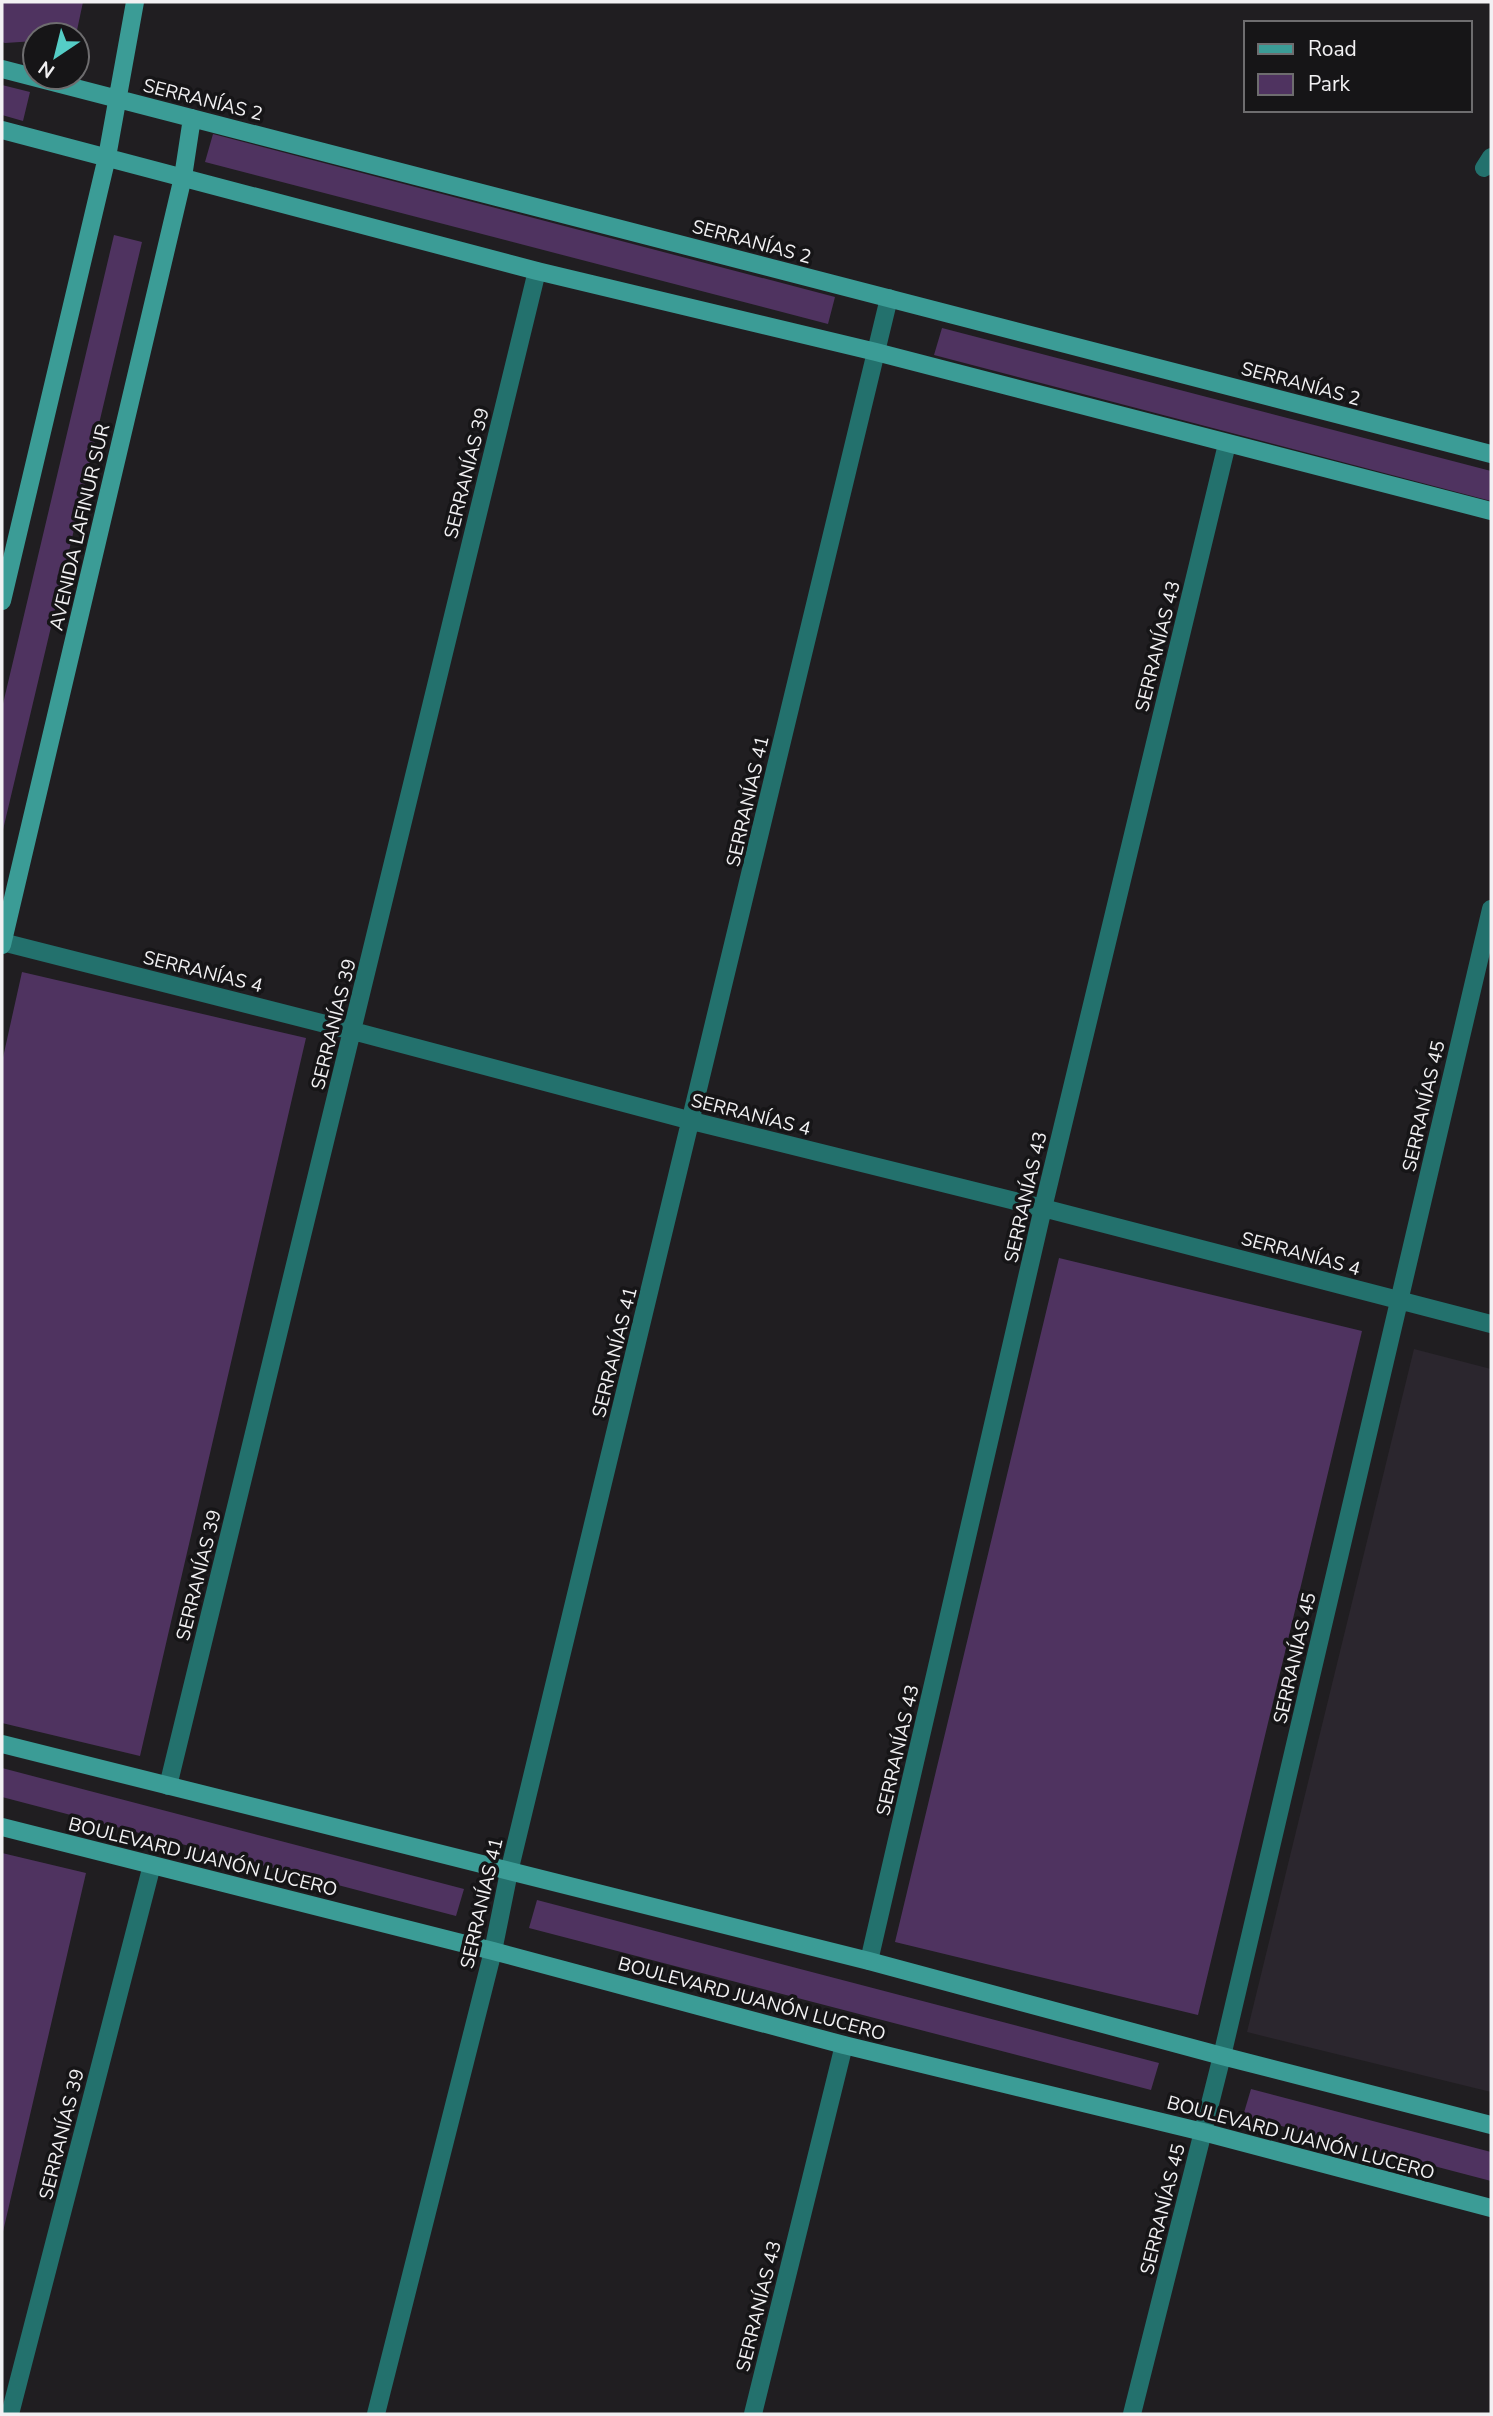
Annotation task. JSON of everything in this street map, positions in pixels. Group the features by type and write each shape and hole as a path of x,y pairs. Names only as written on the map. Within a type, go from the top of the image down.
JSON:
{"street":[{"path":"2,601 107,157 135,2"},
{"name":"SERRANÍAS 2","path":"2,69 1491,454"},
{"name":"AVENIDA LAFINUR SUR","path":"2,943 183,177 192,118"},
{"path":"2,130 537,271 876,352 1491,511"},
{"name":"SERRANÍAS 39","path":"168,1786 537,271"},
{"name":"SERRANÍAS 41","path":"376,2414 493,1951 509,1872 889,298"},
{"name":"SERRANÍAS 43","path":"869,1961 1043,1208 1227,444"},
{"name":"SERRANÍAS 45","path":"1132,2414 1222,2056 1491,909"},
{"name":"SERRANÍAS 4","path":"2,943 1491,1324"},
{"path":"2,1744 869,1961 1491,2125"},
{"name":"BOULEVARD JUANÓN LUCERO","path":"2,1827 493,1951 844,2045 1203,2132 1491,2208"},
{"name":"SERRANÍAS 39","path":"10,2414 152,1865"},
{"name":"SERRANÍAS 43","path":"753,2414 844,2045"}],"shaded area":[{"path":"1414,1349 1491,1369 1491,2092 1247,2032"}],"green space":[{"path":"2,2 83,2 79,21 21,21 21,42 2,42"},
{"path":"2,85 30,92 23,121 2,115"},
{"path":"213,134 835,297 828,324 205,162"},
{"path":"114,235 142,242 2,834 2,708"},
{"path":"942,328 1491,471 1491,501 934,355"},
{"path":"22,972 306,1038 140,1756 2,1723 2,1062"},
{"path":"1059,1258 1362,1331 1198,2015 895,1942"},
{"path":"2,1768 464,1889 456,1916 2,1797"},
{"path":"2,1853 86,1873 2,2236"},
{"path":"537,1900 1159,2063 1151,2090 529,1928"},
{"path":"1251,2089 1491,2152 1491,2181 1243,2116"}]}
